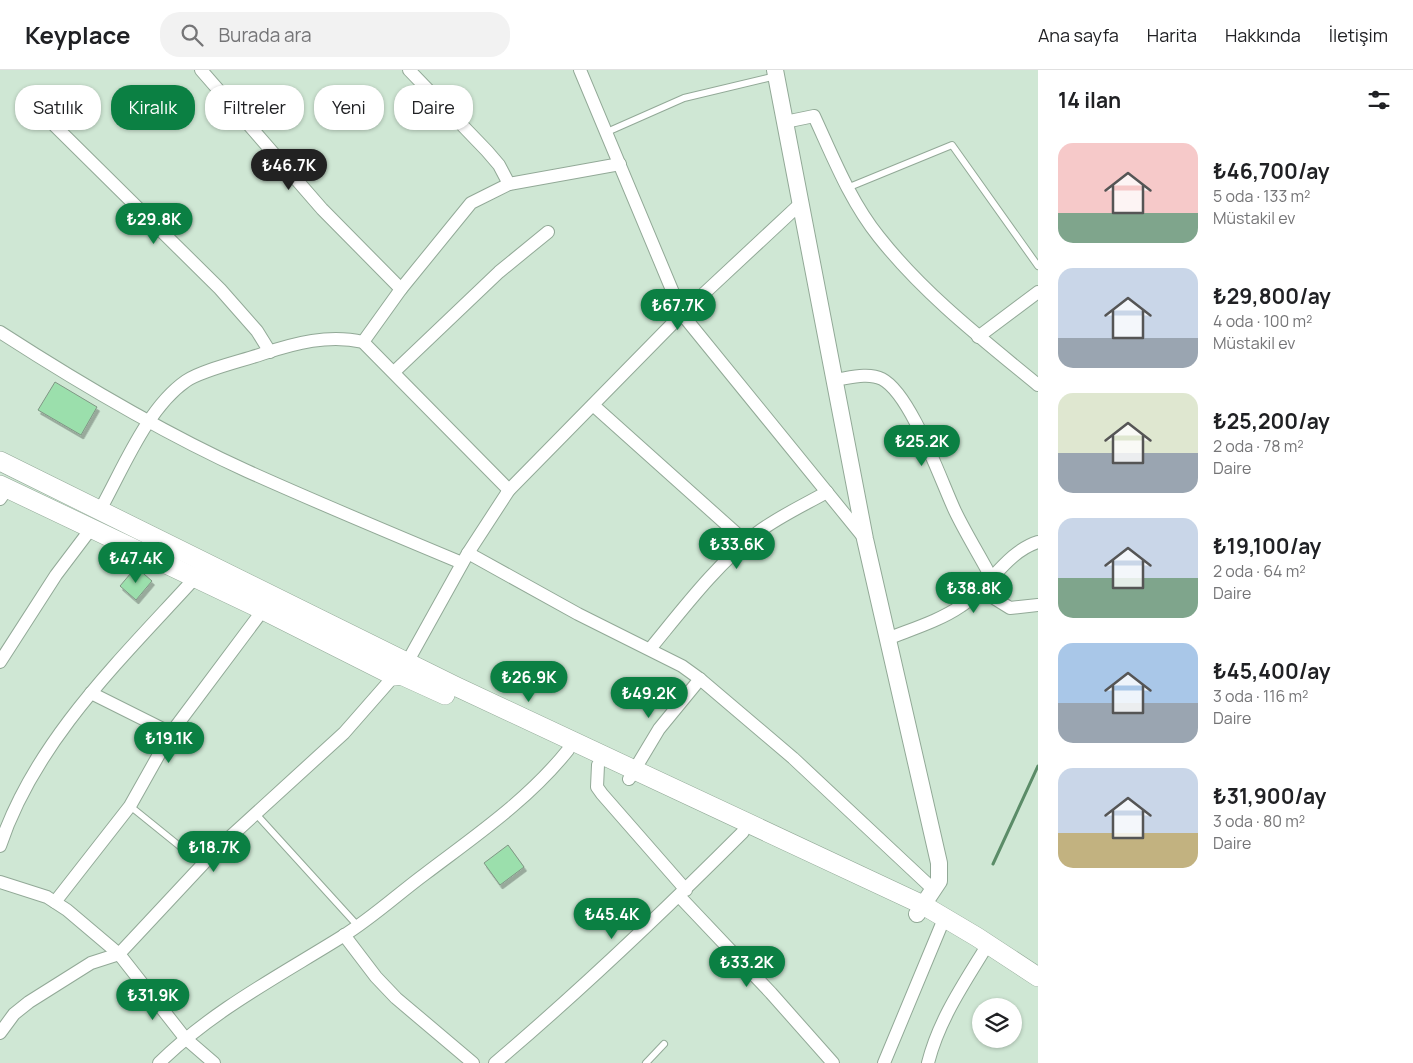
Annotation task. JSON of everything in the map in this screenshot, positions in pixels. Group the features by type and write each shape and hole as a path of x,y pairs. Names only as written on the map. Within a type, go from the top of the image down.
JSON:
{"main road":[{"path":"0,461 100,510 400,671 598,765 631,775 743,832 925,903 941,926 986,947"},
{"path":"2,491 631,775 925,903 986,947 1038,978"}],"street":[{"path":"201,70 322,209 401,289"},
{"path":"409,70 487,151 499,165 509,184"},
{"path":"580,70 682,314 865,539"},
{"path":"0,332 150,421 246,470 465,558 650,649 700,679 793,758 925,903 939,882 939,864 865,539 776,73"},
{"path":"785,122 814,116 848,188 878,236 925,288 978,338 1038,385"},
{"path":"59,130 220,289 257,331 270,352"},
{"path":"363,342 401,289 471,203 509,184 620,164"},
{"path":"0,1033 14,1014 29,1002 90,963 119,954 203,865 344,733 400,671 465,558 509,490 682,314 800,204"},
{"path":"394,372 499,272 548,232"},
{"path":"978,338 1038,292"},
{"path":"100,510 150,421 187,380 270,352 328,338 350,339 363,342 509,490"},
{"path":"834,380 873,376 889,383 899,393 936,463 955,511 992,579"},
{"path":"593,405 746,542"},
{"path":"650,649 725,563 746,542 771,523 827,492"},
{"path":"0,662 56,575 90,530"},
{"path":"887,639 933,622 962,606 981,590 1016,553 1038,542"},
{"path":"0,846 20,796 35,771 91,693 194,578"},
{"path":"981,590 1010,608 1038,605"},
{"path":"55,902 130,806 171,733 263,610"},
{"path":"631,775 659,729 700,679"},
{"path":"91,693 171,733"},
{"path":"160,1063 184,1038 220,1011 344,935 515,805 550,772 568,750"},
{"path":"598,765 597,787 602,794 682,893 833,1063"},
{"path":"495,1063 557,1010 682,893 743,832"},
{"path":"0,882 55,902 68,910 119,954 184,1038 214,1063"},
{"path":"884,1063 941,926"},
{"path":"344,935 376,977 396,998 473,1063"},
{"path":"928,1063 932,1046 942,1022 986,947"}],"lane":[{"path":"607,132 684,98 776,73"},
{"path":"848,188 952,145 1038,266"},
{"path":"130,806 203,865"},
{"path":"256,814 357,925"},
{"path":"646,1063 664,1044"}],"building":[{"path":"55,382 97,407 81,435 38,410"},
{"path":"136,567 152,581 136,600 120,586"},
{"path":"508,845 524,867 500,885 484,863"}],"waterway":[{"path":"993,864 1038,766"}]}
